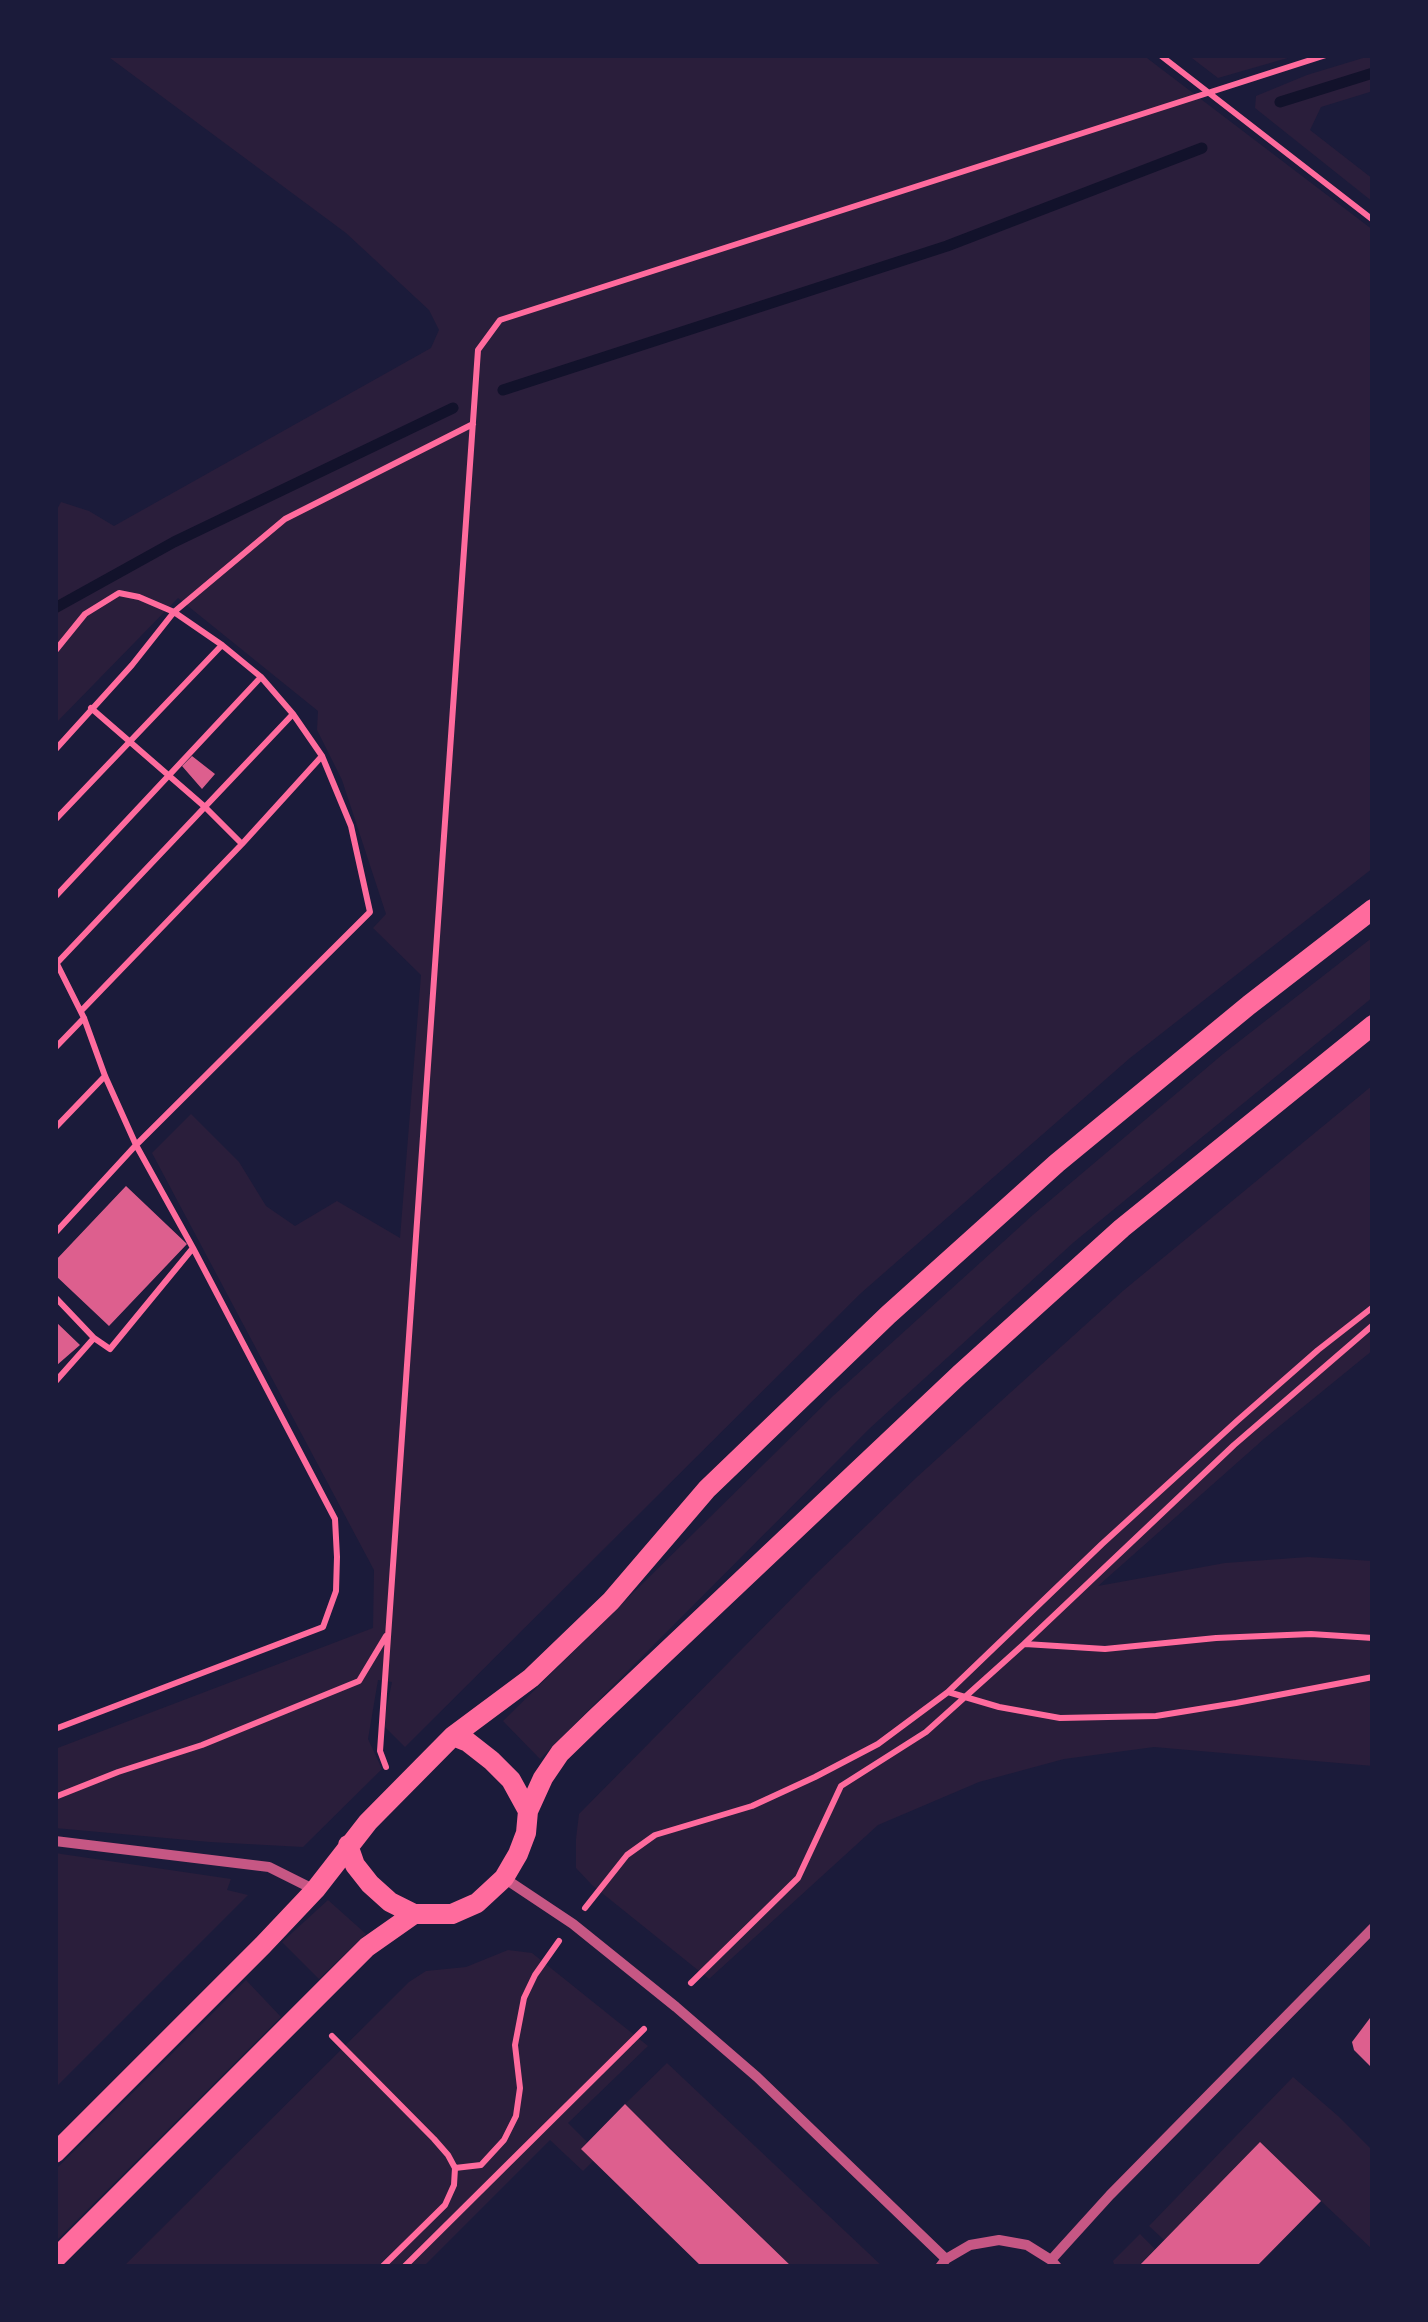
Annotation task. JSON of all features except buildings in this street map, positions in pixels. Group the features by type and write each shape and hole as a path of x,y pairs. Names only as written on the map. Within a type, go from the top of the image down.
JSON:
{"main road":[{"path":"55,2153 316,1890 348,1845 452,1736 532,1678 611,1601 707,1489 888,1315 1043,1175 1249,1005 1373,909"},
{"path":"348,1845 355,1864 370,1884 390,1902 414,1914 452,1914 477,1902 504,1878 518,1854 526,1834 528,1811 543,1778 560,1754 958,1375 1122,1228 1373,1025"},
{"path":"452,1736 468,1742 512,1780 528,1811"},
{"path":"55,2259 367,1947 414,1914"}],"street":[{"path":"55,1841 269,1867 316,1890"},
{"path":"504,1878 573,1924 757,2078 943,2263 970,2245 999,2240 1027,2245 1054,2263 1110,2195 1373,1928"}],"path":[{"path":"1160,55 1373,220"},
{"path":"399,1790 380,1750 478,350 500,320 1326,55"},
{"path":"55,750 174,612 286,519 474,424"},
{"path":"55,650 85,614 119,593 174,612 261,677 322,756 350,826 370,912 136,1146 55,1233"},
{"path":"55,820 222,645"},
{"path":"55,897 261,677"},
{"path":"91,708 206,807 242,844"},
{"path":"55,1729 323,1627 336,1590 335,1520 136,1146 56,963 293,714"},
{"path":"55,1048 322,756"},
{"path":"55,1128 105,1076"},
{"path":"55,1297 110,1349 193,1248"},
{"path":"455,2168 481,2165 504,2140 516,2116 520,2088 515,2045 524,1998 550,1952 627,1856 655,1834 752,1806 878,1744 948,1692 1238,1420 1373,1307"},
{"path":"691,1984 798,1878 841,1786 926,1732 1234,1445 1373,1325"},
{"path":"55,1382 94,1338"},
{"path":"55,1798 118,1772 202,1745 359,1681 389,1632"},
{"path":"1024,1644 1105,1649 1292,1634 1373,1638"},
{"path":"948,1692 999,1707 1060,1718 1156,1716 1373,1676"},
{"path":"404,2267 644,2029"},
{"path":"332,2036 434,2139 455,2168 454,2185 445,2205 382,2267"}],"shaded area":[{"path":"106,55 1143,55 1373,230 1373,868 1130,1058 861,1293 405,1747 383,1725 392,1682 378,1680 368,1739 382,1769 303,1847 55,1828 55,1749 373,1628 374,1570 152,1153 191,1114 239,1162 266,1206 295,1226 337,1201 400,1238 421,975 373,928 386,914 342,780 317,730 318,711 178,598 55,724 55,513 61,502 89,511 114,526 431,348 439,330 429,310 346,233"},
{"path":"1188,55 1236,56 1298,55 1218,78"},
{"path":"1373,55 1373,91 1321,107 1310,130 1373,179 1373,202 1255,108 1256,96"},
{"path":"1373,937 1373,997 1074,1242 869,1429 540,1759 503,1721 833,1396 1034,1214 1223,1054"},
{"path":"1373,1085 1373,1350 1265,1438 1098,1586 1225,1563 1308,1557 1373,1561 1373,1766 1154,1747 1064,1759 979,1782 878,1825 709,1979 592,1885 576,1868 579,1814 917,1477 1124,1290"},
{"path":"55,1853 231,1879 227,1890 248,1895 55,2088"},
{"path":"328,1900 366,1934 319,1979 282,1942"},
{"path":"508,1950 532,1953 648,2046 568,2123 587,2142 582,2149 593,2161 583,2171 550,2140 423,2267 123,2267 409,1982 426,1971 466,1967"},
{"path":"246,1980 281,2017 55,2242 55,2170"},
{"path":"667,2063 883,2267 792,2267 625,2104"},
{"path":"1293,2077 1373,2151 1373,2250 1321,2201 1164,2240 1149,2226"},
{"path":"1140,2234 1155,2249 1138,2267 1115,2267 1113,2261"}],"waterway":[{"path":"1280,102 1373,73"},
{"path":"503,390 947,246 1202,148"},
{"path":"55,608 174,542 453,408"}]}
